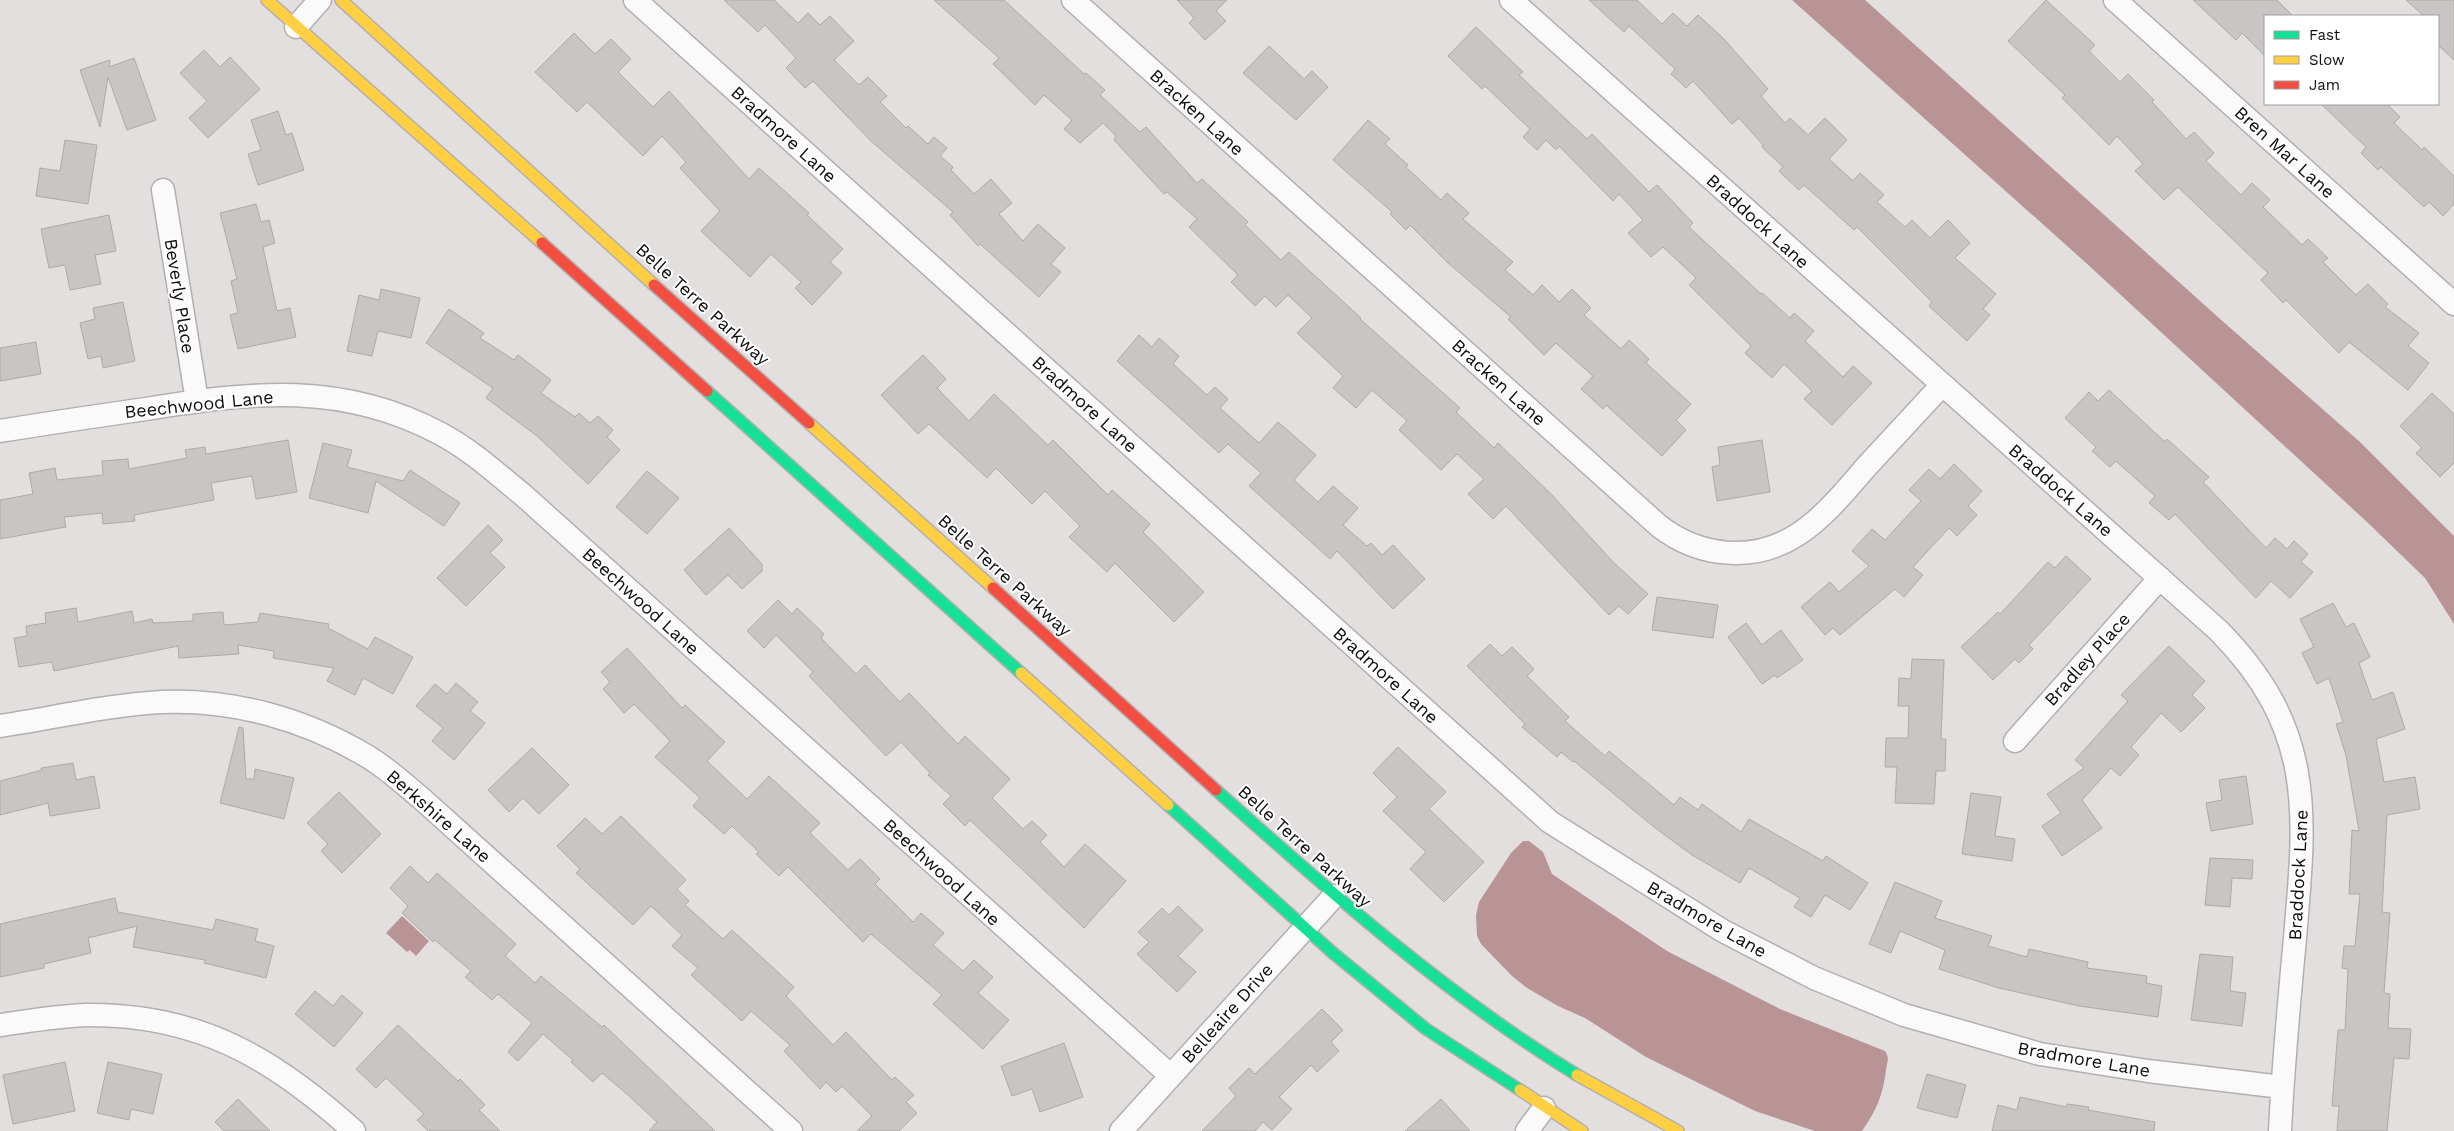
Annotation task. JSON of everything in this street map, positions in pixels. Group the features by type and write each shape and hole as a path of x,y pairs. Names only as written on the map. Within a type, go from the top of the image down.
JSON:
{"main road":[{"path":"267,0 442,154 1333,953 1426,1029 1544,1108 1582,1131"},
{"name":"Belle Terre Parkway","path":"341,0 521,166 823,434 1334,896 1400,952 1480,1012 1563,1067 1678,1131"}],"street":[{"path":"296,27 320,0"},
{"name":"Bradmore Lane","path":"635,0 1550,822 1723,931 1814,978 1904,1015 2040,1054 2148,1071 2282,1087"},
{"name":"Bracken Lane","path":"1073,0 1659,526 1686,544 1723,553 1744,553 1782,543 1798,535 1833,504 1942,384"},
{"name":"Braddock Lane","path":"1511,0 2219,631 2262,683 2279,715 2295,760 2301,792 2303,842 2280,1131"},
{"name":"Bren Mar Lane","path":"2115,0 2454,304"},
{"name":"Beverly Place","path":"163,190 197,401"},
{"name":"Beechwood Lane","path":"0,431 197,401 272,394 328,397 357,403 413,421 441,434 475,456 523,495 1171,1076"},
{"name":"Bradley Place","path":"2015,741 2160,578"},
{"name":"Berkshire Lane","path":"0,726 142,704 192,703 269,714 303,724 335,739 367,756 422,799 791,1131"},
{"name":"Belleaire Drive","path":"1121,1131 1334,896"},
{"path":"0,1025 53,1017 86,1015 138,1018 183,1026 236,1046 266,1062 316,1097 354,1131"},
{"path":"1527,1131 1544,1108"}],"shaded area":[{"path":"1792,0 1865,0 2360,442 2454,536 2454,624 2425,578 2367,522 2085,262"},
{"path":"1523,841 1529,841 1543,852 1552,874 1667,951 1780,1009 1885,1051 1888,1060 1881,1094 1872,1116 1862,1131 1815,1131 1755,1111 1646,1057 1585,1018 1558,1006 1527,988 1512,976 1481,944 1477,936 1476,915 1479,902 1511,853"},
{"path":"402,916 429,941 416,956 410,950 407,952 386,933"}],"building":[{"path":"724,0 774,0 798,23 808,13 820,25 830,16 854,41 834,60 859,85 868,77 887,96 880,102 906,128 908,126 928,144 934,137 947,148 940,156 953,167 951,170 974,194 991,179 1012,203 999,214 1023,241 1038,224 1065,248 1051,264 1061,272 1039,297 980,244 978,246 950,215 953,212 871,141 813,81 805,88 786,68 796,58 765,25 758,32"},
{"path":"934,0 1004,0 1084,74 1086,73 1105,90 1100,95 1140,132 1146,127 1197,183 1202,179 1248,222 1245,225 1281,260 1289,252 1360,319 1460,408 1456,412 1494,448 1498,443 1552,495 1613,562 1648,594 1628,614 1619,606 1609,615 1506,506 1493,519 1468,494 1484,479 1457,454 1441,470 1399,430 1407,421 1372,390 1356,408 1333,388 1343,376 1297,333 1312,318 1288,295 1276,307 1265,296 1255,306 1231,282 1238,275 1189,227 1197,219 1167,192 1164,194 1114,140 1116,136 1103,123 1080,143 1064,129 1072,120 1044,95 1035,105 993,64 999,58"},
{"path":"1177,0 1227,0 1216,11 1226,21 1205,40 1189,23 1194,18"},
{"path":"1589,0 1637,0 1662,24 1673,13 1687,26 1698,15 1723,38 1768,89 1761,96 1785,123 1790,118 1808,135 1825,118 1847,140 1829,159 1853,181 1860,173 1884,195 1877,202 1905,227 1912,220 1930,238 1948,220 1970,243 1955,258 1996,294 1983,309 1990,315 1967,341 1929,306 1932,302 1857,227 1854,230 1804,185 1799,190 1779,171 1783,167 1762,147 1763,145 1739,118 1732,124 1693,81 1686,88 1671,74 1675,69 1629,26 1624,32"},
{"path":"2046,0 2095,45 2089,51 2120,82 2128,74 2154,100 2152,102 2186,139 2194,132 2214,153 2206,161 2241,195 2252,183 2270,200 2263,207 2302,245 2308,239 2328,258 2323,262 2356,295 2368,284 2388,304 2385,307 2419,333 2408,346 2429,363 2408,390 2349,342 2339,353 2286,300 2283,303 2261,280 2268,273 2178,187 2164,200 2135,171 2143,164 2117,136 2109,145 2062,98 2065,95 2008,41"},
{"path":"2193,0 2277,0 2292,15 2264,15 2264,55 2242,33 2236,40"},
{"path":"2406,0 2454,0 2454,60 2439,46 2439,15 2423,15"},
{"path":"1476,27 1523,72 1519,75 1587,139 1592,134 1649,192 1657,185 1693,223 1689,227 1761,294 1790,318 1794,313 1814,331 1805,341 1843,377 1853,366 1872,383 1832,425 1804,399 1812,391 1784,364 1772,378 1745,353 1751,346 1689,285 1696,278 1663,247 1651,257 1628,233 1643,220 1619,194 1613,201 1559,146 1556,150 1546,140 1537,150 1523,137 1530,129 1485,86 1482,89 1448,56"},
{"path":"574,33 595,54 611,39 631,59 618,72 653,107 669,91 749,179 759,168 809,213 807,215 843,249 830,262 842,273 812,305 795,288 801,282 771,254 750,277 701,231 720,211 680,168 686,162 662,136 643,156 587,102 577,112 535,72"},
{"path":"1269,46 1304,79 1312,71 1328,87 1296,120 1243,73"},
{"path":"204,50 220,67 230,57 260,89 208,138 189,118 207,101 180,73"},
{"path":"134,58 156,120 127,130 108,77 100,127 80,70 110,60 109,67"},
{"path":"2322,105 2388,105 2400,117 2394,123 2422,150 2424,147 2454,176 2454,204 2443,216 2429,202 2424,207 2381,167 2378,170 2361,153 2366,147"},
{"path":"278,111 286,135 292,133 304,170 258,185 248,154 261,150 251,120"},
{"path":"1368,120 1390,139 1385,144 1441,200 1447,193 1469,213 1463,219 1513,262 1505,270 1533,295 1542,285 1559,302 1572,289 1591,308 1584,315 1621,349 1629,340 1649,359 1646,363 1691,404 1676,420 1686,430 1662,456 1606,405 1603,409 1581,389 1593,376 1556,343 1544,355 1508,319 1511,317 1448,263 1410,225 1406,230 1390,214 1392,212 1333,160"},
{"path":"65,140 97,145 88,204 36,196 40,168 60,171"},
{"path":"256,204 261,222 269,220 275,243 263,247 277,311 290,308 296,337 238,349 230,315 238,313 231,281 237,279 220,213"},
{"path":"109,215 116,251 95,255 101,284 70,290 65,265 49,268 41,229"},
{"path":"381,289 420,298 411,338 378,331 372,356 347,351 359,295 379,300"},
{"path":"123,302 135,361 103,368 101,356 88,359 80,323 95,319 93,308"},
{"path":"449,309 484,333 480,338 514,360 518,355 551,380 541,393 575,417 579,413 590,423 598,416 613,430 607,437 620,450 588,484 537,436 486,398 493,388 426,343"},
{"path":"1139,335 1152,347 1159,338 1179,356 1173,364 1207,395 1215,387 1228,399 1220,408 1259,443 1278,422 1316,455 1294,480 1318,502 1333,486 1358,508 1343,525 1367,546 1371,543 1382,555 1393,545 1425,579 1393,609 1337,551 1330,559 1249,486 1261,473 1228,444 1219,453 1117,361"},
{"path":"36,342 41,374 0,381 0,348"},
{"path":"923,355 946,379 937,388 969,421 994,394 1048,445 1053,440 1108,495 1112,490 1150,524 1143,532 1204,592 1174,622 1115,563 1107,572 1069,537 1080,526 1045,491 1032,504 996,468 987,478 929,424 918,434 881,395"},
{"path":"2109,390 2165,442 2167,439 2209,477 2203,482 2266,548 2275,538 2287,549 2294,541 2308,554 2301,562 2313,572 2290,598 2271,581 2256,598 2175,514 2169,520 2149,503 2155,496 2116,461 2110,467 2092,451 2096,447 2065,418 2089,392 2098,401"},
{"path":"2432,393 2454,414 2454,463 2440,477 2416,453 2422,448 2400,426"},
{"path":"288,440 297,492 256,499 252,476 211,483 214,500 134,515 135,521 103,524 102,513 64,517 66,527 0,539 0,500 33,494 29,473 55,468 57,480 103,475 102,461 128,459 129,469 187,458 185,450 205,447 206,454"},
{"path":"1762,440 1770,492 1717,501 1712,467 1720,465 1718,447"},
{"path":"323,443 352,450 347,467 403,481 410,470 460,503 444,526 376,481 368,513 309,498"},
{"path":"1954,464 1982,491 1968,506 1977,515 1957,536 1949,528 1913,567 1923,575 1904,597 1895,589 1840,635 1833,628 1825,635 1801,607 1830,582 1839,592 1869,566 1852,551 1872,529 1885,540 1921,501 1909,490 1929,469 1940,479"},
{"path":"647,471 679,498 647,534 616,507"},
{"path":"488,525 503,540 490,553 505,567 466,606 437,578"},
{"path":"729,528 762,564 762,571 742,589 728,575 706,595 684,570"},
{"path":"2066,556 2091,579 2029,645 2033,649 2019,663 2015,659 1993,680 1961,647 1998,612 2000,614 2048,562 2055,568"},
{"path":"1657,597 1718,605 1713,638 1652,630"},
{"path":"778,600 792,614 797,608 824,634 821,638 856,674 865,665 900,702 909,693 958,744 965,736 1010,779 992,798 1023,829 1032,821 1047,835 1040,842 1064,867 1085,844 1126,881 1084,928 970,820 965,826 943,804 951,796 928,775 930,773 901,742 886,756 809,676 813,672 776,635 764,648 747,631"},
{"path":"2333,603 2346,627 2354,623 2370,657 2359,663 2372,700 2393,692 2405,729 2376,739 2384,782 2415,777 2420,809 2387,815 2382,912 2390,913 2384,993 2390,994 2388,1028 2411,1029 2409,1059 2394,1058 2387,1131 2337,1131 2339,1106 2332,1106 2338,1030 2345,1030 2348,969 2342,968 2344,946 2355,946 2360,894 2349,894 2352,830 2359,831 2346,755 2336,724 2343,722 2329,678 2317,684 2302,653 2314,647 2300,619"},
{"path":"76,608 78,622 132,611 134,623 152,619 153,623 193,621 193,614 223,612 224,625 258,622 260,613 329,624 328,628 368,649 375,637 413,657 393,694 363,678 355,695 327,681 334,668 273,658 274,651 238,645 239,654 179,658 178,646 54,671 52,662 19,667 14,638 27,636 26,626 46,623 45,613"},
{"path":"1746,623 1762,645 1781,630 1803,660 1777,678 1775,675 1762,684 1728,637"},
{"path":"1490,644 1502,656 1512,647 1534,669 1527,676 1569,717 1565,721 1605,756 1609,751 1674,805 1680,797 1698,810 1702,804 1741,832 1749,819 1823,861 1826,856 1868,883 1850,910 1825,895 1811,917 1794,907 1800,898 1749,868 1740,883 1692,855 1561,752 1557,757 1522,727 1525,724 1467,666"},
{"path":"2169,646 2205,681 2192,695 2205,708 2181,732 2161,713 2131,747 2139,755 2120,776 2111,768 2082,800 2102,828 2062,856 2042,826 2061,813 2047,794 2084,768 2075,760 2128,701 2121,695"},
{"path":"627,648 682,708 685,705 725,742 707,761 747,799 769,776 820,823 810,833 848,870 860,859 880,879 875,884 913,922 921,913 944,933 933,945 963,971 974,960 993,977 978,993 1009,1020 983,1049 933,1004 942,995 871,934 863,942 788,867 779,876 756,854 759,852 732,826 724,834 693,806 700,798 655,757 670,741 634,704 624,713 603,689 610,682 601,672"},
{"path":"1912,659 1944,660 1941,739 1946,739 1945,771 1936,771 1934,804 1895,803 1897,767 1885,767 1886,738 1908,738 1909,706 1898,706 1899,678 1911,679"},
{"path":"456,683 478,702 470,711 485,723 454,760 432,741 443,728 416,706 435,684 447,694"},
{"path":"239,727 243,728 246,779 254,779 255,769 294,778 284,819 220,803"},
{"path":"1398,747 1446,792 1429,809 1484,862 1444,902 1410,869 1426,852 1383,811 1397,797 1373,773"},
{"path":"532,748 569,785 539,814 523,798 509,812 488,790"},
{"path":"73,763 76,780 94,776 100,808 50,816 48,803 0,815 0,781 42,770 41,768"},
{"path":"2246,776 2253,824 2211,831 2206,803 2222,800 2219,780"},
{"path":"339,792 381,834 342,873 321,851 328,844 307,823"},
{"path":"1971,793 2001,797 1995,836 2015,839 2012,861 1962,854"},
{"path":"621,816 686,880 677,889 689,901 685,905 723,939 732,930 794,987 786,996 833,1045 846,1032 892,1080 895,1077 914,1095 906,1102 917,1113 899,1131 857,1131 872,1116 842,1086 836,1092 826,1082 820,1089 784,1051 790,1045 751,1011 742,1021 691,975 698,968 672,946 682,935 651,906 633,925 576,873 580,869 557,846 585,818 602,834"},
{"path":"2210,858 2253,860 2252,879 2232,878 2230,907 2205,905"},
{"path":"410,866 428,883 437,873 516,944 505,956 535,983 541,976 602,1027 604,1025 715,1131 649,1131 657,1122 628,1095 602,1073 593,1082 571,1062 573,1060 543,1034 518,1061 508,1052 532,1023 498,994 492,1000 465,977 471,971 435,940 433,942 402,913 408,906 390,888"},
{"path":"1895,882 1942,901 1935,918 1992,936 1988,946 2027,957 2029,949 2088,962 2087,968 2147,976 2146,983 2162,986 2158,1017 2079,1006 1999,988 1939,969 1945,950 1900,931 1891,953 1869,944"},
{"path":"115,898 118,912 213,930 216,919 258,929 255,941 274,946 266,978 204,963 205,960 133,947 137,926 88,938 91,953 44,964 44,968 0,977 0,924"},
{"path":"1178,906 1203,930 1178,956 1196,972 1177,992 1137,954 1149,942 1138,932 1162,908 1169,915"},
{"path":"2200,954 2233,957 2230,991 2246,993 2242,1026 2191,1020"},
{"path":"315,991 333,1006 342,995 363,1013 334,1047 295,1014"},
{"path":"1322,1009 1343,1030 1331,1042 1339,1051 1317,1072 1311,1065 1279,1097 1292,1109 1272,1130 1263,1122 1255,1131 1202,1131 1236,1096 1229,1088 1249,1068 1255,1074"},
{"path":"398,1025 458,1081 460,1079 485,1105 479,1110 500,1131 428,1131 417,1120 424,1114 386,1078 376,1088 356,1069"},
{"path":"1064,1043 1083,1097 1040,1112 1032,1089 1012,1096 1001,1066"},
{"path":"65,1062 75,1111 13,1124 3,1075"},
{"path":"108,1062 162,1074 153,1114 131,1109 129,1120 97,1113"},
{"path":"1927,1074 1966,1085 1957,1118 1917,1108"},
{"path":"2020,1097 2066,1107 2067,1104 2089,1107 2088,1110 2155,1122 2154,1131 1992,1131 1998,1105 2017,1110"},
{"path":"238,1099 270,1131 224,1131 215,1122"},
{"path":"1441,1099 1470,1131 1405,1131"}],"traffic: fast":[{"path":"707,391 1021,673"},
{"path":"1216,790 1302,867 1390,941 1481,1011 1577,1075"},
{"path":"1168,805 1333,953 1426,1029 1520,1090"}],"traffic: slow":[{"path":"267,0 542,243"},
{"path":"341,0 654,285"},
{"path":"809,423 993,588"},
{"path":"1021,673 1168,805"},
{"path":"1577,1075 1678,1131"},
{"path":"1520,1090 1582,1131"}],"traffic: jam":[{"path":"542,243 707,391"},
{"path":"654,285 809,423"},
{"path":"993,588 1216,790"}]}
